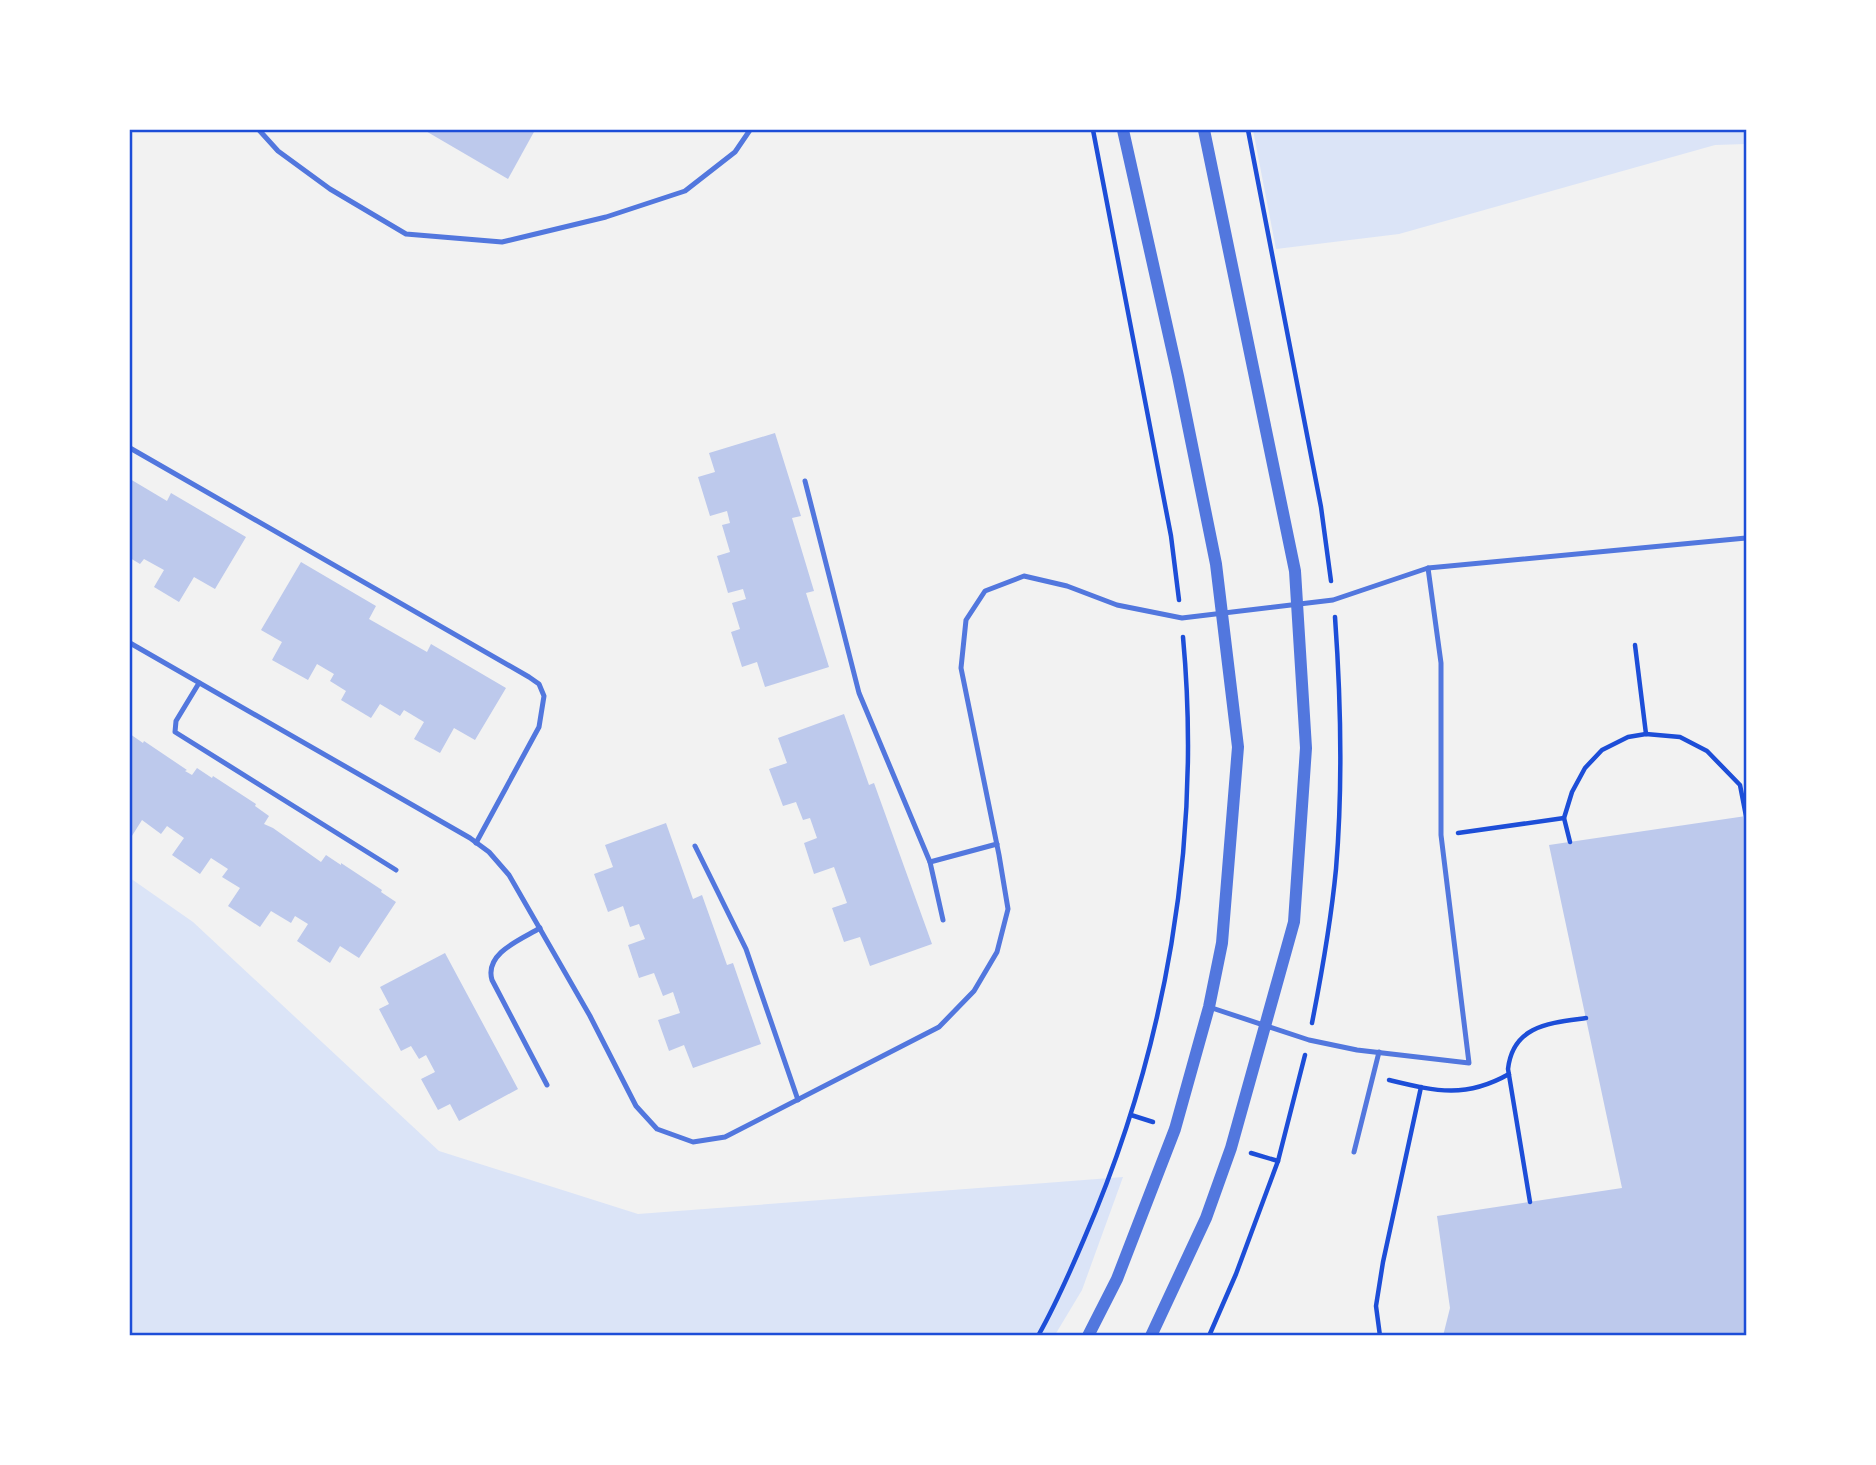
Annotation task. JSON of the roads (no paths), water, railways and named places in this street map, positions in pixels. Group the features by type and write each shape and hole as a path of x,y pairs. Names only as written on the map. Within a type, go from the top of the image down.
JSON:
{"street":[{"path":"1088,1335 1117,1279 1175,1129 1209,1007 1222,943 1238,747 1216,564 1123,130"},
{"path":"1151,1335 1206,1218 1231,1148 1294,922 1306,748 1296,571 1204,130"}],"lane":[{"path":"260,130 278,151 330,189 406,234 502,242 606,217 685,191 735,152 750,130"},
{"path":"130,448 539,684 544,696 539,727 476,843"},
{"path":"806,481 859,692 930,862 943,920"},
{"path":"130,643 489,852 509,875 540,928 590,1016 636,1107 657,1129 693,1142 725,1137 939,1027 974,991 997,952 1008,909 961,668 966,620 985,591 1024,576 1068,586 1117,605 1182,618 1333,600 1428,568 1746,538"},
{"path":"1209,1007 1309,1040 1357,1050 1469,1063 1441,835 1441,663 1428,568"},
{"path":"199,683 176,721 175,732 396,870"},
{"path":"930,862 997,844"},
{"path":"695,846 746,949 798,1100"},
{"path":"540,928 503,950 493,961 490,971 492,980 547,1085"},
{"path":"1354,1152 1379,1052"}]}
